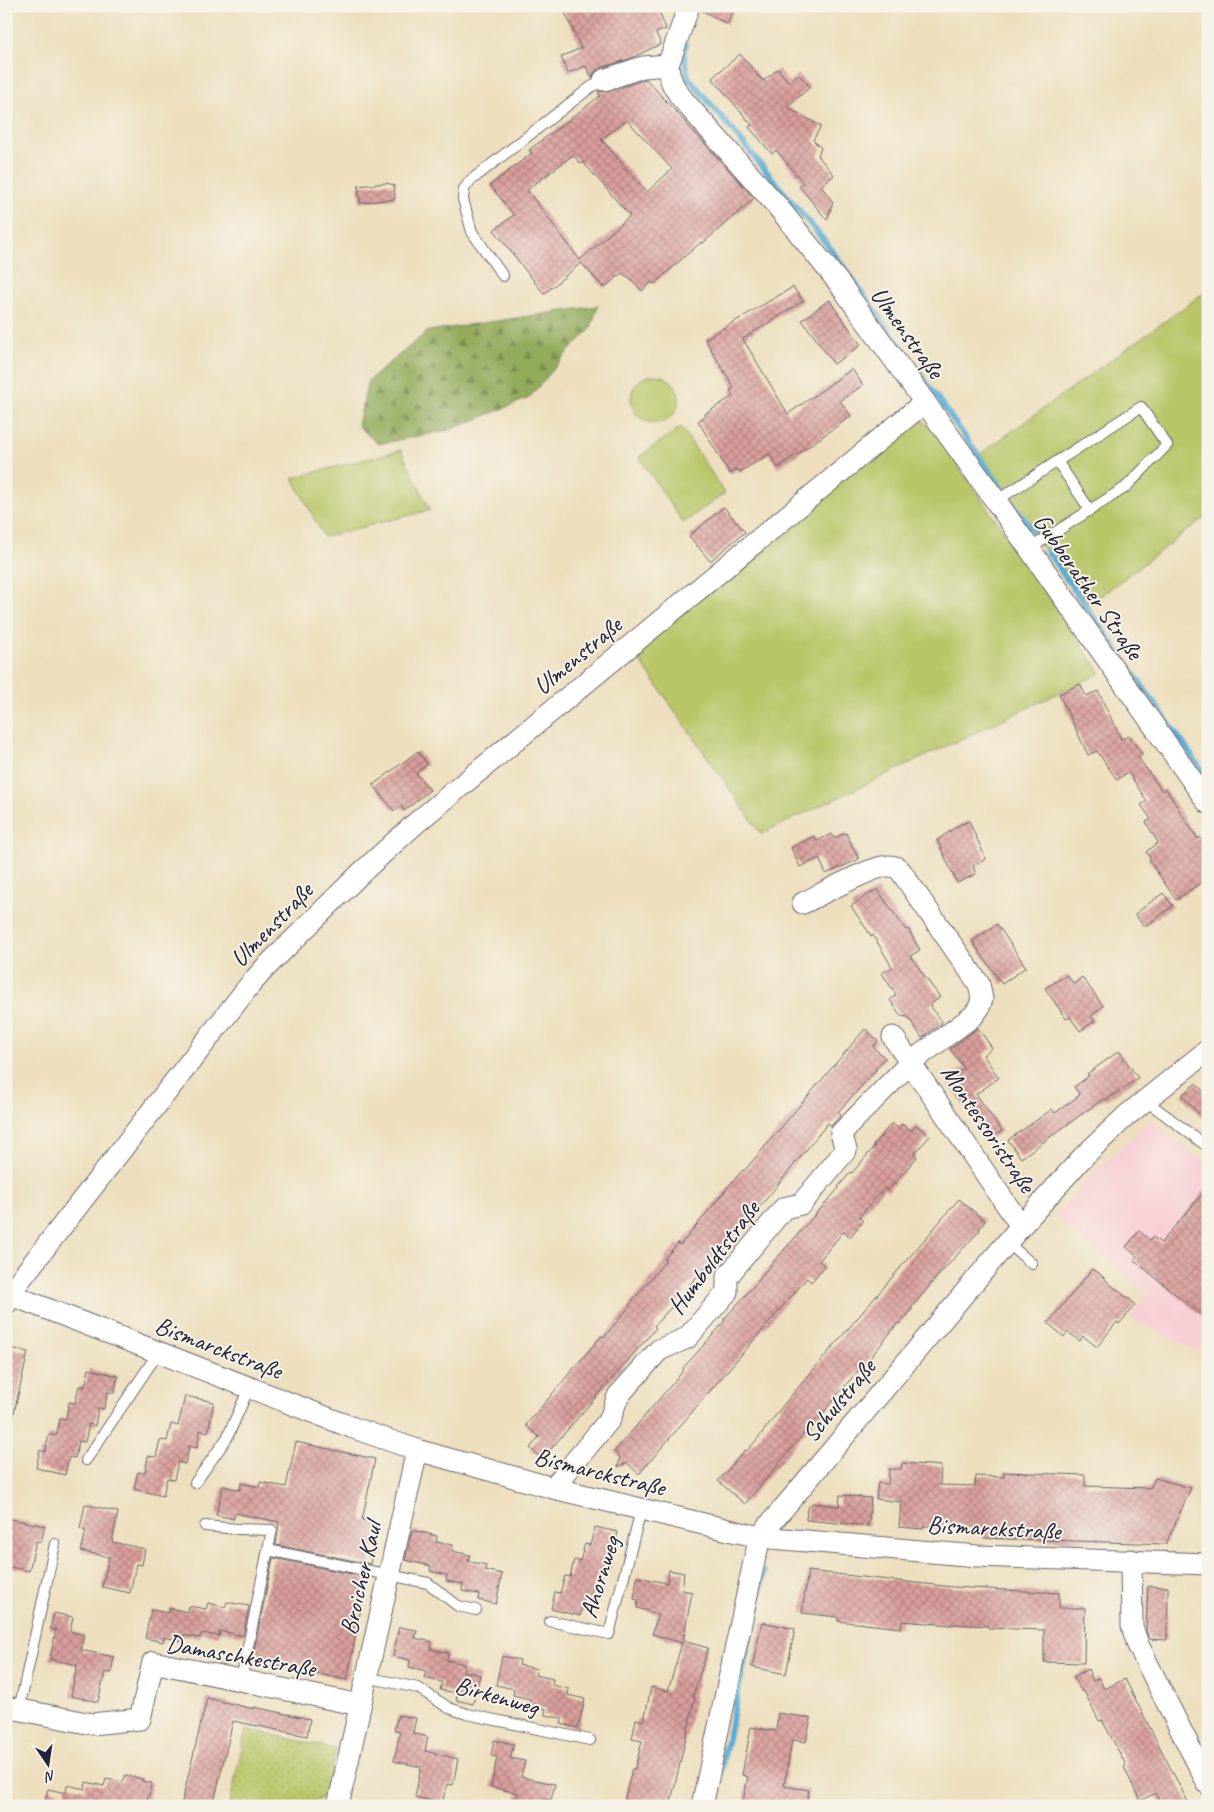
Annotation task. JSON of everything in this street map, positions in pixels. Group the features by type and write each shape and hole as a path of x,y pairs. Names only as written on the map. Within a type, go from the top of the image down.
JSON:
{"street":[{"path":"604,80 643,67 668,64 689,6"},
{"name":"Ulmenstraße","path":"7,1297 235,1002 265,968 362,872 416,823 925,402 806,242 765,192 684,101 672,84 668,64"},
{"name":"Gubberather Straße","path":"925,402 1208,803"},
{"name":"Montessoristraße","path":"804,903 875,869 889,866 896,867 966,964 981,990 980,1008 973,1016 911,1062"},
{"name":"Montessoristraße","path":"893,1037 1021,1226"},
{"name":"Schulstraße","path":"702,1806 755,1557 761,1537 783,1507 1021,1226 1103,1136 1208,1050"},
{"name":"Humboldtstraße","path":"553,1488 610,1419 618,1396 659,1350 687,1338 727,1292 727,1277 784,1208 802,1204 846,1150 841,1133 911,1062"},
{"name":"Bismarckstraße","path":"7,1297 416,1450 553,1488 761,1537 977,1556 1208,1564"},
{"name":"Broicher Kaul","path":"338,1806 416,1450"},
{"path":"1132,1560 1132,1620 1138,1645 1208,1784"},
{"name":"Damaschkestraße","path":"13,1708 92,1724 140,1719 153,1662 360,1705"}],"lane":[{"path":"503,276 472,232 463,199 464,189 515,146 591,87 604,80"},
{"path":"996,501 1140,407 1167,445 1126,486 1029,549"},
{"path":"1057,462 1090,510"},
{"path":"1145,1100 1208,1148"},
{"path":"1008,1243 1032,1264"},
{"path":"86,1460 158,1353"},
{"path":"195,1483 230,1433 249,1388"},
{"name":"Ahornweg","path":"550,1621 609,1634 641,1510"},
{"path":"205,1526 272,1530 241,1680"},
{"path":"13,1708 55,1544"},
{"path":"268,1550 428,1583 458,1606 476,1610"},
{"name":"Birkenweg","path":"366,1677 418,1688 449,1708 461,1713 590,1740"}],"shaded area":[{"path":"1151,1121 1208,1164 1208,1341 1197,1351 1130,1317 1149,1293 1054,1217 1101,1164"}],"green space":[{"path":"1208,290 1208,515 1090,604 1038,543 976,457"},
{"path":"598,306 590,330 566,354 529,398 450,430 378,444 358,426 368,381 428,331"},
{"path":"650,375 660,375 672,382 679,394 679,404 672,416 660,423 650,423 642,419 635,412 631,404 631,394 635,386 642,379"},
{"path":"923,421 935,432 1101,673 761,834 640,661 640,646 903,429"},
{"path":"681,427 725,493 683,523 639,457"},
{"path":"401,450 430,510 324,537 293,478"},
{"path":"246,1729 336,1749 328,1787 321,1798 308,1806 229,1806"}],"building":[{"path":"562,6 585,6 588,14 606,6 657,6 666,29 656,33 661,44 629,59 600,68 594,72 592,78 586,66 568,73 561,57 581,48"},
{"path":"701,6 736,6 727,24 701,10"},
{"path":"740,54 763,81 778,69 789,82 798,74 810,87 787,107 821,126 813,140 821,148 818,156 834,175 821,186 833,202 827,220 799,186 803,183 776,150 772,154 749,127 752,125 712,78"},
{"path":"646,79 754,198 654,284 652,282 642,291 628,276 622,273 604,288 581,263 544,294 494,230 514,215 490,185 532,153 529,150 600,96 598,91 608,92","holes":["627,120 672,169 647,192 601,139","573,155 581,164 583,162 630,216 580,260 527,190"]},
{"path":"386,183 394,185 395,199 360,203 358,186"},
{"path":"793,287 803,301 743,339 788,414 852,369 863,385 840,401 851,416 778,468 769,454 740,472 738,469 730,474 698,421 706,416 705,414 733,396 730,390 734,388 705,339"},
{"path":"829,300 861,345 834,364 802,320"},
{"path":"724,507 745,532 710,561 689,536"},
{"path":"1080,684 1086,696 1098,691 1121,739 1129,736 1142,754 1138,757 1162,791 1165,788 1198,839 1200,837 1208,848 1208,878 1176,900 1149,860 1151,859 1146,852 1158,843 1146,822 1151,819 1141,805 1147,801 1128,772 1117,780 1097,751 1088,755 1059,694"},
{"path":"418,751 427,764 416,773 430,790 404,811 401,806 394,811 373,785"},
{"path":"969,821 986,859 973,866 976,874 957,883 937,840 962,823"},
{"path":"846,833 859,859 826,874 819,858 800,867 791,848 814,836 817,841 832,834 834,838"},
{"path":"877,889 906,930 908,929 920,950 910,956 940,997 930,1005 942,1023 922,1038 908,1017 901,1016 890,1000 896,995 882,973 892,967 873,935 871,936 851,906"},
{"path":"1163,893 1173,906 1144,927 1135,914"},
{"path":"997,924 1026,967 1002,984 972,941"},
{"path":"1067,975 1074,984 1082,977 1103,1006 1091,1016 1095,1021 1080,1031 1070,1017 1066,1019 1045,988"},
{"path":"978,1028 992,1048 983,1055 999,1078 976,1094 1002,1131 988,1140 946,1080 964,1068 950,1049"},
{"path":"865,1029 878,1041 873,1047 885,1058 876,1070 838,1112 841,1115 831,1126 828,1123 749,1220 747,1219 716,1258 684,1291 686,1293 681,1299 654,1326 656,1328 542,1459 530,1448 539,1437 526,1425 596,1342 602,1336 604,1337 630,1306 666,1260 664,1259 678,1243 680,1245"},
{"path":"1119,1051 1138,1078 1106,1100 1104,1098 1021,1158 1008,1140 1052,1109 1055,1113 1080,1095 1074,1087 1089,1076 1087,1074"},
{"path":"1196,1083 1208,1097 1208,1125 1182,1095"},
{"path":"892,1123 898,1128 902,1124 911,1131 916,1125 930,1136 914,1154 917,1157 888,1191 884,1188 859,1217 863,1221 850,1237 844,1231 819,1261 825,1266 811,1282 807,1278 639,1474 627,1463 618,1467 620,1457 614,1452 678,1377 683,1368 724,1322 724,1319 875,1146 873,1145"},
{"path":"1208,1187 1208,1321 1134,1260 1137,1256 1126,1247 1139,1231 1150,1240 1153,1237 1161,1243"},
{"path":"959,1199 985,1221 980,1230 936,1278 911,1308 906,1317 898,1323 859,1372 842,1389 819,1419 817,1418 745,1504 718,1481 759,1437 785,1403"},
{"path":"1092,1269 1135,1305 1119,1324 1117,1322 1097,1347 1083,1336 1080,1341 1068,1332 1064,1337 1048,1323"},
{"path":"10,1348 28,1352 13,1417 6,1416 6,1365"},
{"path":"89,1369 118,1376 114,1393 108,1392 104,1409 98,1408 95,1426 89,1424 85,1442 79,1441 75,1458 69,1457 65,1475 36,1468 40,1450 45,1452 49,1434 56,1436 60,1418 66,1419 69,1402 75,1403 79,1386 85,1387"},
{"path":"185,1396 214,1402 208,1432 200,1430 197,1448 189,1446 185,1464 178,1462 174,1480 167,1478 163,1496 134,1489 138,1472 145,1473 148,1456 156,1457 160,1440 167,1441 171,1424 178,1426"},
{"path":"296,1442 375,1459 362,1520 379,1524 370,1564 276,1545 279,1522 235,1513 234,1519 216,1515 223,1486 240,1490 241,1483 259,1487 260,1482 286,1487"},
{"path":"902,1463 941,1466 940,1485 975,1486 976,1476 1004,1477 1004,1472 1085,1475 1085,1486 1150,1488 1155,1478 1191,1488 1166,1544 984,1538 984,1527 924,1526 923,1529 899,1527 901,1502 876,1499 878,1483 888,1484 889,1469 901,1469"},
{"path":"840,1495 871,1498 868,1526 806,1520 807,1509 812,1503 839,1506"},
{"path":"85,1504 118,1512 112,1542 145,1549 142,1565 136,1564 130,1593 102,1587 109,1557 81,1551 86,1531 80,1529"},
{"path":"6,1518 45,1526 41,1542 36,1541 29,1571 6,1566"},
{"path":"595,1527 618,1532 609,1568 603,1567 599,1584 594,1583 589,1600 584,1599 580,1616 551,1609 555,1592 560,1593 565,1576 570,1577 574,1560 580,1561 585,1544 590,1545"},
{"path":"412,1530 437,1536 436,1542 453,1545 452,1551 470,1555 468,1561 486,1565 485,1570 502,1574 496,1604 478,1600 479,1594 462,1591 463,1584 446,1581 447,1575 430,1571 431,1566 405,1560"},
{"path":"273,1558 367,1577 347,1680 252,1660"},
{"path":"669,1570 684,1573 682,1590 692,1592 683,1641 708,1648 693,1696 695,1697 670,1806 623,1806 632,1769 635,1769 642,1741 632,1739 636,1719 644,1721 651,1687 668,1691 682,1643 652,1634 658,1614 637,1608 638,1600 634,1599 637,1577 667,1583"},
{"path":"808,1571 953,1587 1059,1593 1059,1608 1085,1608 1084,1663 1044,1662 1044,1630 988,1628 988,1626 902,1621 901,1628 838,1621 838,1617 802,1613"},
{"path":"1148,1586 1168,1587 1167,1640 1149,1639 1146,1630"},
{"path":"227,1602 249,1606 243,1636 220,1631 219,1636 202,1633 200,1638 183,1635 181,1641 164,1637 163,1642 145,1638 151,1610 169,1613 170,1608 188,1612 189,1606 206,1609 208,1603 225,1607"},
{"path":"54,1613 73,1617 70,1631 84,1635 81,1650 114,1657 111,1673 105,1672 98,1702 71,1696 77,1665 50,1659 56,1630 50,1629"},
{"path":"762,1622 795,1629 786,1674 752,1667"},
{"path":"399,1627 417,1630 415,1638 432,1642 431,1649 448,1653 447,1660 464,1664 463,1671 480,1675 473,1704 456,1700 458,1693 440,1690 442,1682 424,1678 426,1671 409,1667 410,1660 393,1656"},
{"path":"502,1656 520,1660 519,1665 537,1669 535,1675 553,1679 552,1685 569,1689 568,1695 585,1699 578,1728 561,1724 562,1718 545,1715 546,1709 529,1705 530,1699 513,1695 514,1689 496,1685"},
{"path":"1088,1669 1093,1681 1099,1678 1104,1689 1125,1679 1190,1806 1162,1806 1155,1793 1140,1801 1124,1767 1126,1765 1102,1720 1099,1721 1084,1691 1082,1692 1073,1677"},
{"path":"207,1698 310,1719 307,1736 233,1721 213,1806 181,1806"},
{"path":"778,1713 811,1718 806,1742 792,1740 784,1786 809,1790 806,1806 742,1806 748,1777 742,1775 751,1727 776,1731"},
{"path":"398,1715 416,1718 413,1733 428,1737 425,1751 458,1759 453,1785 447,1784 442,1803 415,1797 421,1767 394,1761 400,1732 394,1730"},
{"path":"494,1740 514,1744 510,1758 525,1761 521,1777 555,1784 551,1800 545,1799 544,1806 515,1806 518,1793 491,1787 497,1757 491,1756"},
{"path":"125,1775 152,1783 146,1806 44,1806 48,1789 66,1793 67,1785 85,1789 86,1782 104,1786 106,1779 123,1782"}],"waterway":[{"path":"686,45 683,51 688,77 827,244 1001,487"},
{"path":"1012,502 1033,531"},
{"path":"1047,551 1208,779"},
{"path":"718,1783 764,1572"}]}
